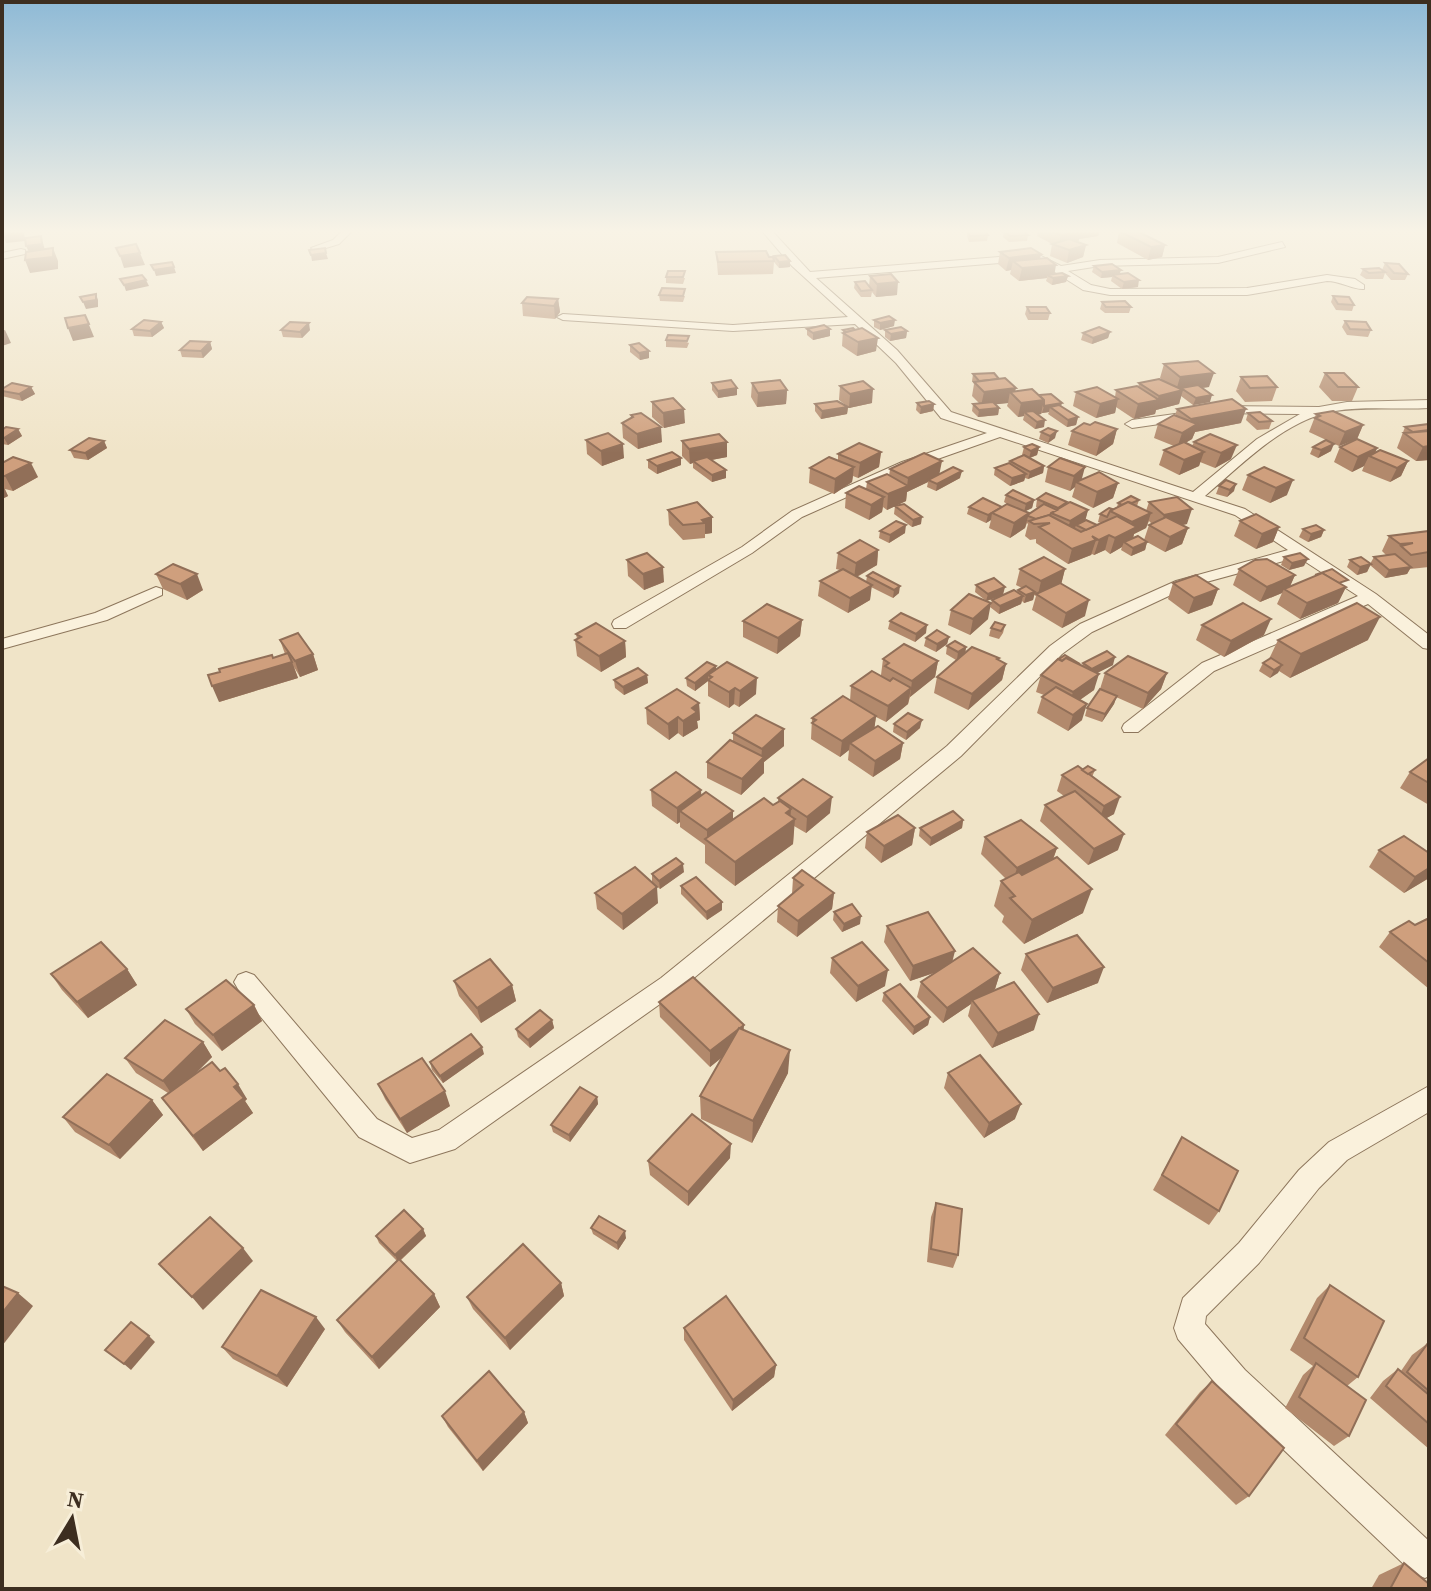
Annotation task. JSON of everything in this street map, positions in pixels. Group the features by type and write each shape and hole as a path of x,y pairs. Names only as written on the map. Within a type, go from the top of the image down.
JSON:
{"street":[{"path":"842,305 893,353 928,398 946,415 1240,512 1370,597 1429,644"},
{"path":"563,317 733,328 858,320"},
{"path":"1132,424 1225,408 1320,410 1429,404"},
{"path":"1196,496 1272,436 1320,410"},
{"path":"620,624 747,550 797,514 907,465 999,433"},
{"path":"246,982 368,1128 410,1151 446,1140 669,985 954,751 1056,650 1086,628 1182,584 1299,552"},
{"path":"2,644 112,614 156,592"},
{"path":"1131,728 1208,667 1370,597"},
{"path":"1425,1561 1234,1381 1189,1328 1193,1308 1249,1253 1309,1179 1338,1151 1429,1098"}],"building":[{"path":"1105,305 1131,307 1106,307"},
{"path":"1027,307 1046,307 1050,313 1030,313"},
{"path":"85,315 89,324 68,328 65,318"},
{"path":"889,316 895,320 880,323 874,320"},
{"path":"144,320 161,322 150,331 132,329"},
{"path":"1345,321 1366,322 1371,330 1350,329"},
{"path":"290,322 309,323 300,332 281,330"},
{"path":"824,325 830,329 813,333 807,329"},
{"path":"901,327 907,331 891,334 885,330"},
{"path":"1099,327 1110,332 1093,338 1083,333"},
{"path":"862,328 878,338 858,342 843,333"},
{"path":"668,335 689,336 687,341 666,340"},
{"path":"190,341 210,342 201,351 180,350"},
{"path":"639,343 649,351 639,353 630,345"},
{"path":"1198,361 1214,373 1180,377 1164,364"},
{"path":"994,373 999,379 979,381 973,374"},
{"path":"1325,373 1344,373 1358,387 1338,387"},
{"path":"1267,376 1277,387 1250,388 1241,377"},
{"path":"1005,378 1016,388 984,392 974,382"},
{"path":"1159,379 1183,390 1159,396 1139,383"},
{"path":"731,380 737,388 718,391 712,383"},
{"path":"780,380 787,390 758,393 752,383"},
{"path":"863,381 873,389 850,394 840,386"},
{"path":"12,383 31,387 19,394 2,391"},
{"path":"1198,385 1212,395 1196,398 1181,388"},
{"path":"1137,386 1159,400 1138,404 1116,390"},
{"path":"1097,387 1118,399 1100,404 1076,392"},
{"path":"1032,389 1044,400 1021,403 1010,392"},
{"path":"1051,394 1062,403 1044,406 1044,400 1039,395"},
{"path":"673,398 684,409 663,413 652,402"},
{"path":"1232,399 1246,409 1191,419 1177,409"},
{"path":"837,401 848,407 822,411 815,404"},
{"path":"929,401 934,404 921,407 917,403"},
{"path":"993,402 999,408 979,410 973,404"},
{"path":"1059,405 1078,417 1068,420 1050,407"},
{"path":"1033,411 1045,420 1037,422 1024,412"},
{"path":"1333,411 1363,425 1345,432 1315,418 1320,416 1316,414"},
{"path":"1260,412 1272,421 1259,422 1248,413"},
{"path":"641,413 661,427 637,434 622,423 633,417 631,415"},
{"path":"1174,415 1197,424 1182,433 1158,424"},
{"path":"1095,422 1117,429 1100,441 1072,431 1084,423 1090,425"},
{"path":"1429,424 1429,430 1413,432 1405,427"},
{"path":"6,427 18,429 2,438 2,430"},
{"path":"1048,428 1057,431 1050,436 1041,432"},
{"path":"1429,431 1429,446 1423,447 1404,433"},
{"path":"608,433 623,444 601,451 586,440"},
{"path":"719,434 727,442 689,449 682,441"},
{"path":"1210,434 1237,445 1221,453 1194,442"},
{"path":"89,438 104,441 85,453 70,450"},
{"path":"1357,439 1377,448 1358,457 1340,447"},
{"path":"1326,440 1334,444 1321,450 1313,447"},
{"path":"1184,442 1204,452 1184,460 1164,450"},
{"path":"859,443 881,452 860,463 838,454"},
{"path":"1032,444 1039,447 1031,451 1024,447"},
{"path":"1380,450 1408,461 1397,468 1369,456"},
{"path":"672,452 681,458 657,466 648,460"},
{"path":"924,453 942,461 908,478 890,469"},
{"path":"1024,455 1044,466 1030,472 1010,461"},
{"path":"13,457 31,463 2,476 2,463"},
{"path":"707,457 726,470 712,475 693,461"},
{"path":"829,457 854,467 835,479 810,468"},
{"path":"1060,458 1085,467 1074,476 1048,467"},
{"path":"1009,463 1026,474 1012,478 995,468"},
{"path":"953,467 962,471 937,484 928,480"},
{"path":"1264,467 1293,480 1276,488 1248,475"},
{"path":"1099,472 1118,483 1097,492 1076,482"},
{"path":"887,474 908,486 888,494 867,482"},
{"path":"1226,480 1236,484 1230,490 1219,486"},
{"path":"859,486 884,497 871,505 846,493"},
{"path":"1013,490 1034,500 1026,504 1006,495"},
{"path":"1046,493 1067,502 1058,508 1037,499"},
{"path":"1131,496 1139,500 1122,505 1118,503"},
{"path":"1177,497 1192,509 1164,515 1149,502"},
{"path":"983,498 1002,507 988,515 969,507"},
{"path":"697,502 712,517 702,520 705,523 683,525 668,510"},
{"path":"1070,502 1088,510 1070,521 1051,513"},
{"path":"1128,502 1151,513 1132,522 1110,511"},
{"path":"904,504 922,517 913,520 895,506"},
{"path":"1007,504 1029,513 1014,523 992,513"},
{"path":"1044,504 1057,510 1036,519 1028,516 1029,514"},
{"path":"1112,509 1107,517 1100,514"},
{"path":"1256,514 1279,527 1262,534 1240,521"},
{"path":"1049,515 1081,532 1117,516 1137,527 1115,538 1109,535 1099,540 1092,536 1096,540 1072,549 1039,527 1050,523 1034,524 1029,521"},
{"path":"1166,517 1188,528 1170,537 1149,525"},
{"path":"1086,520 1097,525 1086,530 1076,525"},
{"path":"896,521 906,525 890,535 880,531"},
{"path":"1316,525 1324,530 1311,534 1303,529"},
{"path":"1429,531 1429,552 1411,555 1401,546 1413,543 1400,544 1389,536"},
{"path":"1138,536 1147,542 1133,548 1124,542"},
{"path":"860,540 878,550 856,563 838,553"},
{"path":"647,553 663,567 643,574 627,560"},
{"path":"1300,553 1308,559 1292,563 1284,557"},
{"path":"1395,554 1411,567 1389,570 1374,557"},
{"path":"1044,557 1065,569 1041,581 1020,569"},
{"path":"1361,557 1371,564 1360,567 1350,560"},
{"path":"1267,559 1295,575 1267,587 1239,569 1255,560"},
{"path":"173,564 197,574 180,584 156,574"},
{"path":"843,569 872,585 850,598 820,581"},
{"path":"1332,569 1348,580 1339,583 1322,573 1315,575"},
{"path":"873,572 900,586 894,590 867,576"},
{"path":"1322,573 1346,587 1307,603 1284,589"},
{"path":"1196,575 1218,589 1194,598 1173,583"},
{"path":"994,578 1005,587 988,594 976,585"},
{"path":"1060,583 1089,600 1066,613 1036,594"},
{"path":"1026,586 1035,592 1026,595 1018,590"},
{"path":"1014,590 1023,596 1000,606 992,600"},
{"path":"969,594 991,603 973,619 951,610"},
{"path":"1243,603 1271,619 1231,641 1202,625"},
{"path":"1357,603 1380,617 1301,654 1278,640"},
{"path":"767,604 802,620 778,638 743,621"},
{"path":"901,613 927,625 916,634 890,621"},
{"path":"995,622 1005,625 1001,631 991,628"},
{"path":"596,623 625,641 599,656 575,640 581,637 576,634"},
{"path":"937,630 949,637 937,644 926,638"},
{"path":"298,633 313,654 295,661 280,640"},
{"path":"955,641 966,647 958,652 947,646"},
{"path":"904,644 938,661 912,681 885,666 889,663 883,659"},
{"path":"972,647 1006,664 972,694 937,677"},
{"path":"1107,651 1115,657 1092,669 1083,663"},
{"path":"288,653 292,662 212,686 208,675 220,672 219,669"},
{"path":"1128,656 1167,673 1148,693 1105,673"},
{"path":"1066,658 1099,674 1073,692 1041,675 1058,659 1062,661"},
{"path":"1271,658 1282,665 1274,670 1263,663"},
{"path":"707,662 716,666 695,683 686,678"},
{"path":"727,662 757,678 740,691 735,688 729,692 708,680 712,677 708,675"},
{"path":"638,668 647,675 623,687 614,680"},
{"path":"872,671 911,688 888,706 851,686"},
{"path":"1056,687 1087,704 1073,715 1042,697"},
{"path":"677,689 699,703 692,708 697,712 683,721 678,717 668,724 646,708"},
{"path":"1100,689 1117,696 1105,714 1087,708"},
{"path":"843,696 876,716 842,741 812,723 816,720 812,718"},
{"path":"908,713 922,720 907,732 894,724"},
{"path":"756,715 784,729 762,749 733,733"},
{"path":"878,726 903,743 875,761 850,743"},
{"path":"730,740 764,757 742,779 707,762"},
{"path":"1429,758 1429,783 1410,772"},
{"path":"1078,766 1120,797 1104,806 1062,775"},
{"path":"1088,766 1095,770 1088,774 1082,770"},
{"path":"676,772 701,790 677,808 651,790"},
{"path":"803,779 832,797 807,817 778,798"},
{"path":"1075,791 1124,834 1094,849 1045,805"},
{"path":"706,792 733,811 707,830 680,811"},
{"path":"764,798 773,805 780,801 791,809 786,813 795,819 735,862 705,839"},
{"path":"953,811 963,820 931,838 920,828"},
{"path":"898,815 915,828 884,846 867,832"},
{"path":"1021,820 1057,848 1017,868 985,837"},
{"path":"1404,836 1429,853 1429,868 1415,877 1379,850"},
{"path":"1057,857 1092,889 1032,920 1010,898 1015,896 1001,881 1019,872 1022,875"},
{"path":"676,858 683,864 659,881 652,874"},
{"path":"635,867 657,887 622,914 595,893"},
{"path":"802,870 834,893 798,921 778,906 803,885 793,878"},
{"path":"696,877 722,902 706,912 681,886"},
{"path":"852,904 861,916 844,924 834,912"},
{"path":"928,912 955,951 913,966 887,926"},
{"path":"1427,919 1429,963 1390,932 1409,921 1415,925"},
{"path":"1077,935 1104,967 1053,988 1026,954"},
{"path":"101,942 127,969 77,1002 51,974"},
{"path":"862,942 888,970 858,986 832,958"},
{"path":"973,948 1000,973 947,1008 921,982"},
{"path":"490,959 512,985 477,1008 454,981"},
{"path":"693,977 744,1025 710,1051 659,1002"},
{"path":"226,980 254,1005 213,1035 186,1009"},
{"path":"1014,982 1039,1014 998,1033 972,1000"},
{"path":"900,984 930,1017 914,1027 884,993"},
{"path":"540,1010 552,1020 528,1040 516,1029"},
{"path":"165,1020 203,1042 163,1081 125,1058"},
{"path":"739,1028 790,1050 753,1121 700,1096"},
{"path":"471,1034 482,1047 440,1076 430,1062"},
{"path":"980,1055 1021,1104 989,1123 948,1073"},
{"path":"422,1058 445,1091 400,1119 378,1084"},
{"path":"212,1062 220,1071 225,1068 238,1084 234,1087 244,1098 193,1136 162,1098"},
{"path":"107,1074 152,1100 109,1145 63,1117"},
{"path":"580,1087 597,1097 569,1135 551,1125"},
{"path":"692,1114 731,1144 688,1192 648,1161"},
{"path":"1182,1137 1238,1171 1219,1211 1162,1175"},
{"path":"936,1203 962,1209 958,1255 931,1249"},
{"path":"404,1210 423,1229 395,1255 376,1236"},
{"path":"599,1216 625,1231 617,1243 591,1228"},
{"path":"210,1217 243,1248 192,1297 159,1264"},
{"path":"523,1244 561,1283 505,1338 467,1297"},
{"path":"399,1259 434,1294 372,1357 337,1320"},
{"path":"1330,1285 1384,1321 1358,1377 1304,1338"},
{"path":"2,1286 18,1293 2,1313"},
{"path":"261,1290 316,1317 277,1376 222,1347"},
{"path":"726,1296 776,1365 733,1400 684,1328"},
{"path":"131,1322 149,1336 124,1364 105,1350"},
{"path":"1429,1344 1429,1391 1407,1372"},
{"path":"1316,1363 1366,1400 1349,1436 1299,1397"},
{"path":"1398,1369 1429,1395 1429,1424 1386,1386"},
{"path":"489,1371 524,1412 477,1461 442,1416"},
{"path":"1212,1381 1284,1448 1249,1496 1176,1424"},
{"path":"1404,1563 1429,1584 1429,1589 1390,1589"}]}
